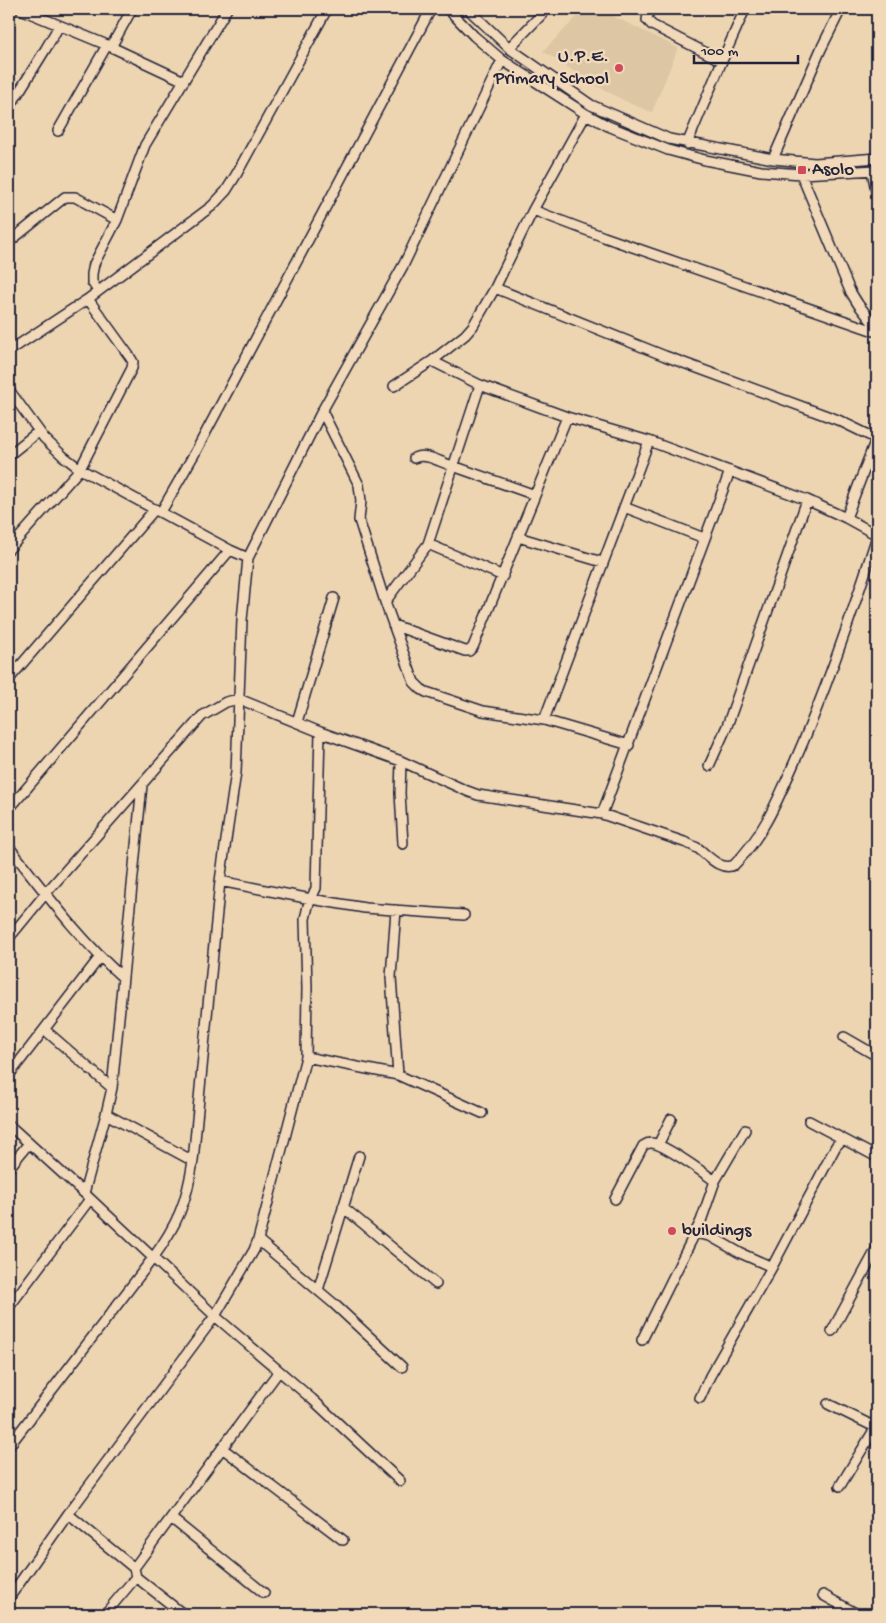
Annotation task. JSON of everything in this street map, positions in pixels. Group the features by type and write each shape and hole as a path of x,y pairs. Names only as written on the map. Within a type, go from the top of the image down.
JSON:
{"street":[{"path":"58,131 132,9"},
{"path":"98,291 92,282 94,264 117,220 145,145 227,9"},
{"path":"9,350 88,299 212,206 226,191 327,9"},
{"path":"9,679 158,511 196,451 431,9"},
{"path":"448,9 474,36 502,60 586,114 625,132 685,155 761,171 801,174 875,170 877,195"},
{"path":"468,9 509,48 591,105 669,139 773,159 815,164 877,158"},
{"path":"509,48 547,9"},
{"path":"649,9 648,20 652,25 722,61"},
{"path":"688,144 745,9"},
{"path":"773,159 821,49 841,9"},
{"path":"26,10 184,81"},
{"path":"9,108 59,26"},
{"path":"9,1446 153,1258 170,1234 184,1205 193,1162 220,881 236,772 242,620 248,558 322,411 404,264 502,60"},
{"path":"394,386 432,361 465,335 473,326 495,288 533,210 586,114"},
{"path":"801,174 850,291 877,330"},
{"path":"9,242 65,197 75,197 117,220"},
{"path":"533,210 604,237 877,330"},
{"path":"495,288 665,356 838,420 877,439 846,518"},
{"path":"9,549 80,469 132,368 133,362 88,299"},
{"path":"9,938 46,893 202,716 226,702 239,699 320,732 401,761 478,795 602,814 684,842 729,868 734,866 748,850 770,818 812,724 859,592 877,535 808,500 730,470 649,442 567,417 480,385 432,361"},
{"path":"385,602 428,544 480,385"},
{"path":"9,390 39,431 80,469 248,558"},
{"path":"322,411 358,486 361,501 359,520 385,602 414,682 421,689 483,711 544,720 629,745"},
{"path":"393,625 465,651 469,651 473,647 567,417"},
{"path":"9,455 39,431"},
{"path":"544,720 602,562 649,442"},
{"path":"414,458 427,456 444,464 536,495"},
{"path":"602,814 730,470"},
{"path":"708,766 727,726 808,500"},
{"path":"624,507 704,538"},
{"path":"518,537 602,562"},
{"path":"428,544 503,576"},
{"path":"9,809 230,550"},
{"path":"297,722 334,598"},
{"path":"9,1598 68,1514 215,1316 258,1240 306,1057 305,918 316,888 320,732"},
{"path":"401,761 400,793 403,844"},
{"path":"9,1307 87,1196 112,1088 142,785"},
{"path":"9,846 100,957 122,977"},
{"path":"220,881 311,900 365,908 464,916"},
{"path":"396,910 391,977 398,1075"},
{"path":"9,1075 100,957"},
{"path":"45,1030 112,1088"},
{"path":"844,1037 877,1056"},
{"path":"306,1057 398,1075 482,1113"},
{"path":"106,1114 193,1162"},
{"path":"658,1145 671,1119"},
{"path":"809,1121 877,1157"},
{"path":"9,1125 215,1316 312,1399 400,1481"},
{"path":"642,1340 701,1221 715,1181 745,1130"},
{"path":"700,1398 710,1376 772,1267 836,1146 843,1139"},
{"path":"9,1168 29,1143"},
{"path":"615,1199 643,1146 651,1143 692,1164 715,1181"},
{"path":"318,1290 359,1156"},
{"path":"343,1207 436,1284"},
{"path":"701,1221 710,1236"},
{"path":"695,1234 710,1236 740,1253 772,1267"},
{"path":"258,1240 318,1290 402,1367"},
{"path":"832,1331 877,1248"},
{"path":"134,1568 279,1371"},
{"path":"828,1404 877,1427 840,1486"},
{"path":"222,1448 343,1540"},
{"path":"68,1514 134,1568 136,1577 183,1614"},
{"path":"170,1518 264,1593"},
{"path":"105,1614 136,1577"},
{"path":"823,1595 857,1614"},
{"path":"875,1614 877,1610"}],"shaded area":[{"name":"U.P.E. Primary School","path":"585,9 599,9 678,48 652,112 631,104 593,84 543,51"}],"place":[{"name":"U.P.E. Primary School","path":"619,68"},
{"name":"Asolo","path":"802,170"},
{"name":"buildings","path":"672,1231"}]}
